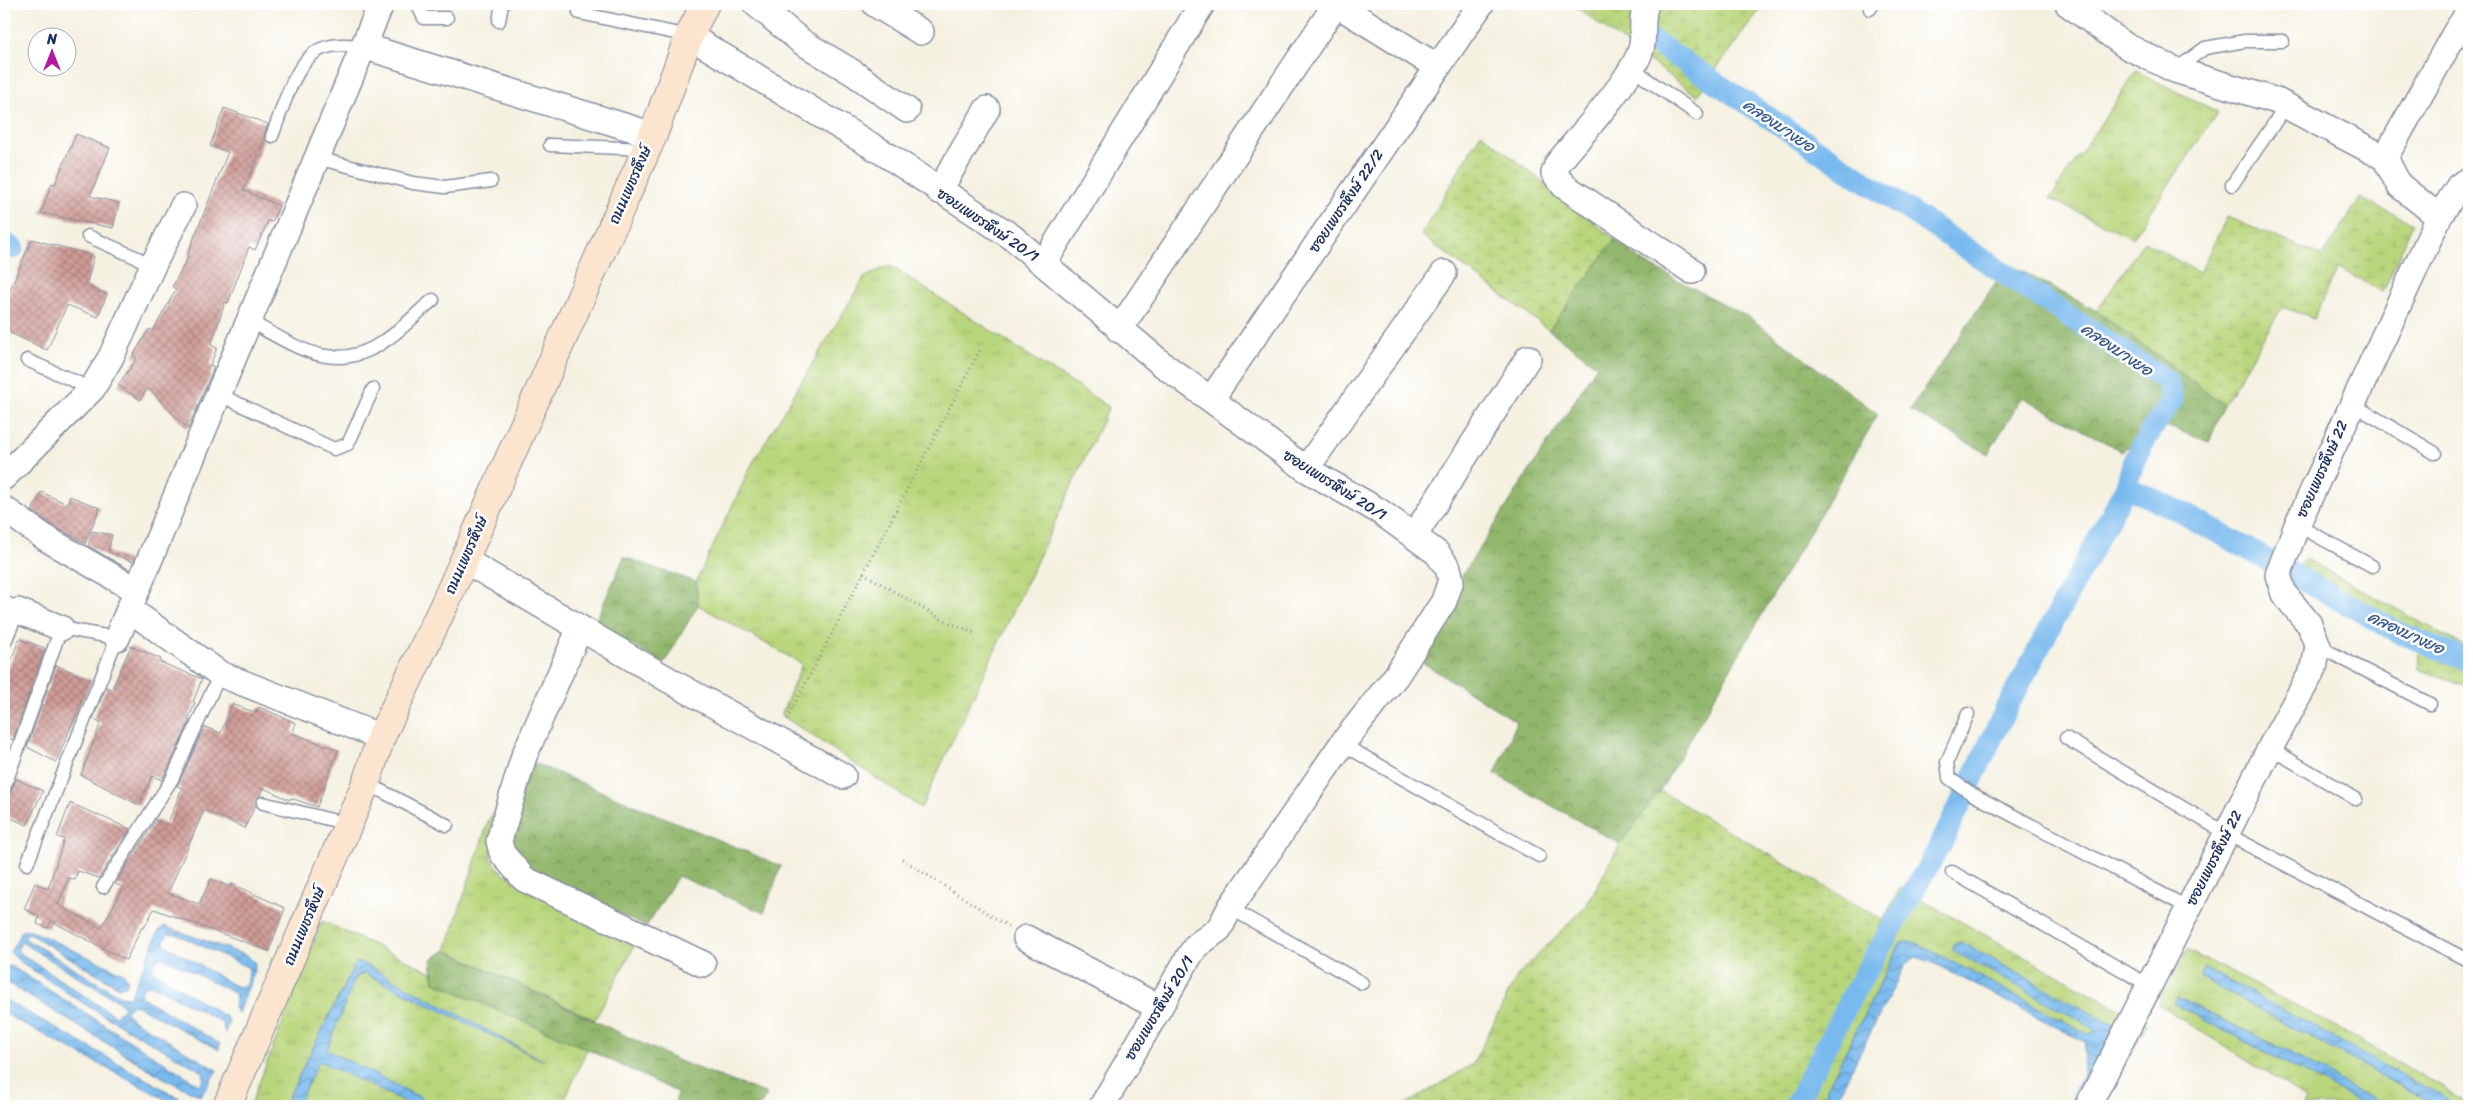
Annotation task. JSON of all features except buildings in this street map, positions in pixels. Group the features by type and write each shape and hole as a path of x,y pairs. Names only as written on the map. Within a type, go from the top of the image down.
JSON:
{"main road":[{"name":"ถนนเพชรหึงษ์","path":"227,1106 366,783 381,737 464,560 649,142 689,36 705,4"}],"street":[{"path":"117,638 381,4"},
{"path":"756,4 802,42 852,72 907,110"},
{"path":"875,4 921,32"},
{"path":"1044,263 1202,4"},
{"path":"1119,330 1336,4 1436,66"},
{"name":"ซอยเพชรหึงษ์ 22/2","path":"1212,398 1436,66 1481,4"},
{"path":"1646,4 1642,15 1641,48 1632,69 1558,163 1554,173 1564,186 1692,271"},
{"path":"2068,4 2126,46 2175,70 2277,101 2384,158 2399,185 2439,217"},
{"path":"2384,158 2455,33 2469,12"},
{"name":"ซอยเพชรหึงษ์ 20/1","path":"689,36 887,155 1004,232 1044,263 1119,330 1162,364 1212,398 1306,469 1378,511 1414,536 1437,553 1448,568 1451,580 1444,600 1396,676 1342,744 1230,908 1219,929 1196,946 1158,1007 1102,1106"},
{"path":"363,46 649,142"},
{"path":"939,191 987,109"},
{"name":"ซอยเพชรหึงษ์ 22","path":"2088,1106 2270,748 2314,668 2318,646 2309,624 2284,594 2282,564 2297,525 2439,217 2459,186 2469,180"},
{"path":"4,477 92,389 112,357 182,206"},
{"path":"1306,469 1444,273"},
{"path":"1414,536 1528,358"},
{"path":"4,508 132,600 220,674 381,737"},
{"path":"464,560 776,740 843,776"},
{"path":"11,606 61,628"},
{"path":"580,628 524,756 499,841 502,853 524,879 703,964"},
{"path":"1026,938 1158,1007"}],"lane":[{"path":"417,4 424,18 447,18"},
{"path":"499,21 502,4"},
{"path":"579,13 689,36"},
{"path":"2175,70 2205,48 2246,41 2283,41"},
{"path":"272,136 299,68 317,51 337,45 363,46"},
{"path":"1632,69 1697,114"},
{"path":"2232,185 2286,106"},
{"path":"550,145 649,142"},
{"path":"316,158 412,183 445,187 492,181"},
{"path":"88,236 153,265"},
{"path":"249,321 301,349 335,359 360,353 383,343 433,300"},
{"path":"27,360 92,389"},
{"path":"218,394 334,449 348,444 373,389"},
{"path":"2352,404 2435,453"},
{"path":"2297,525 2372,566"},
{"path":"4,644 11,606"},
{"path":"4,788 61,628 117,638 27,864"},
{"path":"2318,646 2430,704"},
{"path":"103,887 172,780 220,674"},
{"path":"1968,714 1948,762 1949,778 1972,794 2189,908"},
{"path":"2066,738 2227,834 2469,961"},
{"path":"1342,744 1539,856"},
{"path":"2270,748 2356,799"},
{"path":"366,783 447,824"},
{"path":"263,803 348,824"},
{"path":"1952,872 2150,986"},
{"path":"1230,908 1362,983"}],"path":[{"path":"776,740 980,350"},
{"path":"863,573 939,618 974,633"},
{"path":"902,859 1026,938"}],"green space":[{"path":"1572,4 1764,4 1697,96"},
{"path":"2136,71 2218,112 2133,238 2050,199"},
{"path":"1481,133 1615,239 1549,330 1421,235"},
{"path":"2360,198 2413,223 2383,292 2338,268 2314,319 2282,307 2224,405 2097,311 2144,241 2199,273 2227,217 2323,256"},
{"path":"1615,239 1645,263 1750,318 1878,414 1660,791 1620,844 1495,774 1517,722 1420,661 1463,574 1597,366 1549,330"},
{"path":"2008,264 2097,311 2224,405 2209,442 2166,426 2121,451 2022,397 1988,454 1910,410"},
{"path":"889,265 1109,407 921,808 781,715 802,664 698,605 696,582 752,464 864,278"},
{"path":"624,557 696,582 698,605 664,664 595,623"},
{"path":"2306,559 2469,649 2469,688 2419,669 2418,646 2288,576"},
{"path":"531,762 781,866 764,913 678,876 646,927 535,873 510,854 510,826"},
{"path":"1660,791 1883,920 1786,1106 1403,1106 1473,1064 1517,976 1586,906 1620,844"},
{"path":"499,806 490,858 504,874 637,941 595,1020 446,950 489,819"},
{"path":"1900,888 2147,1024 2103,1106 2082,1106 2115,1035 2092,1027 2095,1032 2088,1035 1901,942 1818,1106 1786,1106"},
{"path":"322,921 432,972 434,982 587,1049 562,1106 437,1106 327,1050 355,978 364,973 528,1053 356,962 284,1106 250,1106"},
{"path":"446,950 681,1062 767,1094 760,1106 677,1106 675,1105 677,1092 587,1049 434,982 431,960"},
{"path":"2187,950 2348,1033 2469,1103 2469,1106 2455,1106 2453,1103 2205,968 2200,977 2437,1106 2384,1106 2291,1053 2177,997 2174,1004 2367,1106 2302,1106 2306,1098 2158,1004"},
{"path":"319,1060 328,1064 413,1106 297,1106"}],"water":[{"path":"164,926 248,956 255,963 253,976 238,1014 234,1008 236,994 167,959 158,958 152,966 153,971 226,1017 229,1020 225,1033 222,1022 154,986 144,985 140,996 220,1044 219,1050 140,1007 132,1005 125,1011 132,1019 217,1070 201,1096 167,1080 4,981 4,968 11,966 200,1085 204,1079 203,1072 89,1007 19,961 10,952 22,931 30,930 123,973 128,980 126,986 119,987 28,933 24,938 120,996 130,997 159,931","holes":["168,934 176,934 249,968 245,985 243,987 235,986 165,945 164,940","21,942 119,1002 124,1007 115,1016 17,951"]},
{"path":"1901,942 1915,942 2088,1034 2095,1032 2092,1027 1953,951 1953,944 1961,942 2113,1025 2115,1035 2082,1106 2069,1106 2084,1072 2085,1042 1931,962 1915,957 1905,965 1833,1106 1818,1106"},
{"path":"356,962 365,964 544,1061 364,973 355,978 327,1050 437,1106 413,1106 319,1061 297,1106 284,1106"},
{"path":"2205,968 2454,1103 2455,1106 2437,1106 2200,977"},
{"path":"2177,997 2291,1053 2384,1106 2367,1106 2174,1004"},
{"path":"4,999 189,1104 178,1106 12,1018 4,1011"}],"waterway":[{"name":"คลองบางยอ","path":"1647,37 2168,382 2172,400 2151,431 2133,464 2126,487 2005,711 1940,846 1855,990 1795,1106"},
{"path":"4,243 13,248"},
{"name":"คลองบางยอ","path":"2126,487 2175,509 2396,631 2469,661"}]}
